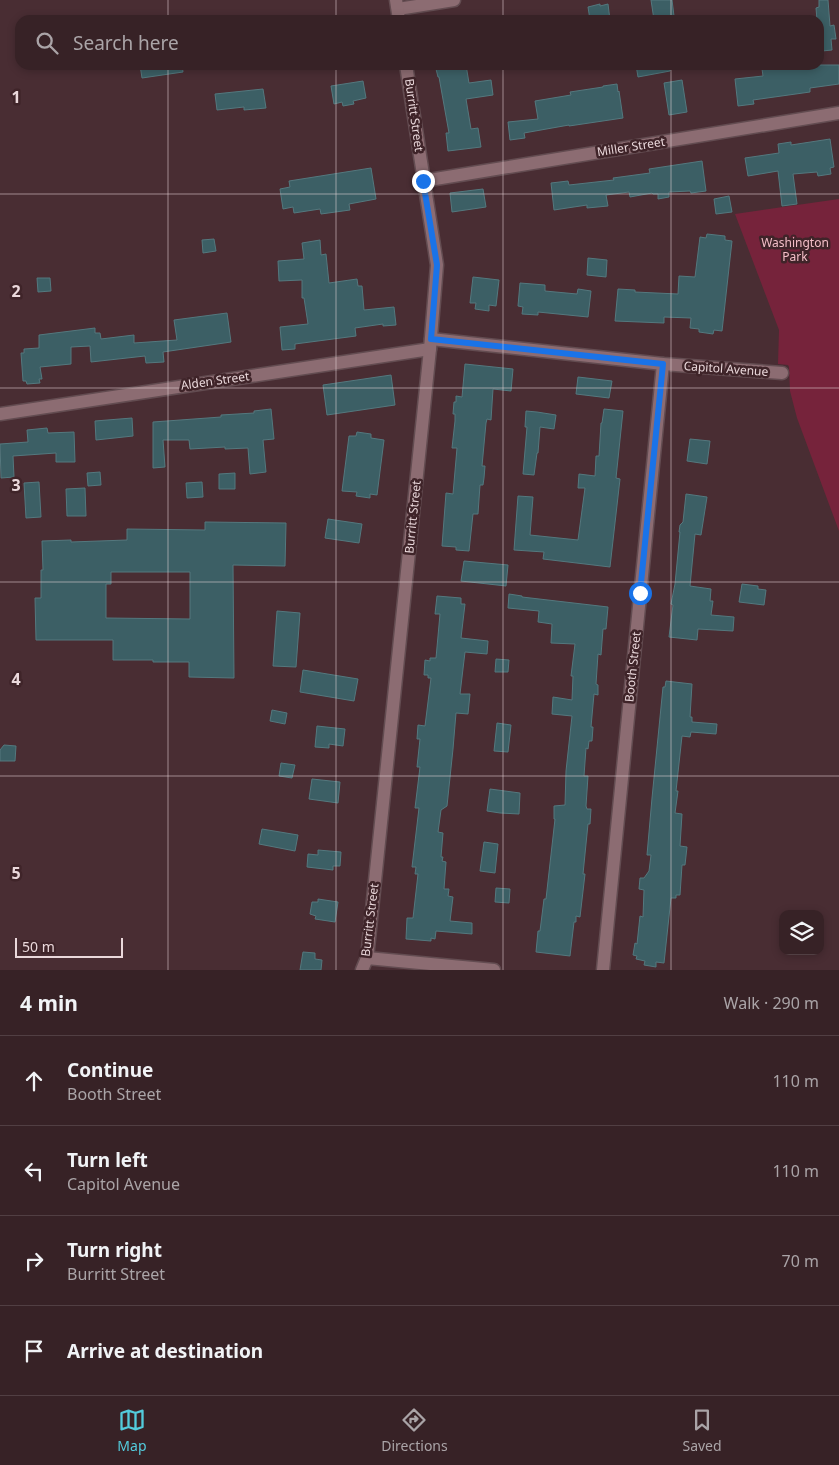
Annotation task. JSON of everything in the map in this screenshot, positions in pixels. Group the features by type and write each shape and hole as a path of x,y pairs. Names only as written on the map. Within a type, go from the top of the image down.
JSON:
{"street":[{"path":"398,10 454,0"},
{"name":"Burritt Street","path":"364,964 437,265 407,70"},
{"name":"Miller Street","path":"423,181 839,112"},
{"name":"Capitol Avenue","path":"430,344 782,373"},
{"name":"Alden Street","path":"0,414 430,344"},
{"name":"Booth Street","path":"603,970 663,364"},
{"path":"364,964 494,970"}],"green space":[{"name":"Washington Park","path":"839,199 839,531 797,418 790,391 789,367 788,365 778,364 779,330 735,214"}],"building":[{"path":"651,0 672,0 674,15 653,15"},
{"path":"819,0 828,0 830,26 834,25 836,39 831,39 832,50 824,51 824,15 817,15 816,8 819,7"},
{"path":"608,4 609,15 589,15 588,7"},
{"path":"824,65 839,65 839,84 810,88 810,92 753,100 754,104 738,106 735,79 763,76 762,70 824,70"},
{"path":"141,70 183,70 183,72 142,78"},
{"path":"436,70 467,70 469,83 491,80 493,95 466,99 471,129 478,128 481,147 448,151 446,133 449,133"},
{"path":"637,70 670,70 670,71 638,77"},
{"path":"682,80 687,112 669,115 664,83"},
{"path":"363,81 366,98 353,101 354,104 343,106 342,102 334,104 331,86"},
{"path":"617,84 623,118 524,133 525,138 510,140 508,122 538,119 535,101 571,95 570,92"},
{"path":"263,89 266,108 244,110 244,107 217,110 215,94"},
{"path":"830,139 834,167 830,168 831,174 818,176 817,172 793,174 797,204 782,206 778,171 748,176 745,158 779,153 778,144 791,142 791,145"},
{"path":"702,161 706,191 691,193 690,191 669,192 669,197 658,199 658,194 652,193 630,197 629,192 606,195 608,206 587,208 587,205 554,210 551,183 568,181 569,185 614,180 613,178 650,173 649,169"},
{"path":"371,168 376,199 349,204 350,210 321,214 320,209 294,213 293,207 283,209 280,189 290,187 289,181"},
{"path":"483,189 486,207 452,212 450,193"},
{"path":"729,196 732,212 716,214 714,199"},
{"path":"707,234 725,236 725,240 732,241 722,331 714,330 713,334 699,332 699,329 690,328 691,318 664,317 664,323 615,321 618,289 635,290 635,292 678,294 679,276 695,277 700,237 706,238"},
{"path":"214,239 216,251 203,253 202,240"},
{"path":"320,240 321,255 326,254 329,283 357,279 358,286 362,286 364,310 394,307 396,325 383,326 383,324 355,328 356,336 295,344 295,349 282,350 280,327 308,324 304,298 302,298 302,280 279,281 278,261 304,259 302,243"},
{"path":"588,258 607,260 606,277 587,275"},
{"path":"473,277 499,280 496,306 489,305 489,311 475,309 476,303 470,303"},
{"path":"37,278 50,278 51,291 38,292"},
{"path":"520,283 545,285 545,291 577,294 578,289 591,291 588,317 538,312 538,315 522,314 523,307 518,306"},
{"path":"227,313 231,342 163,352 164,362 146,363 145,356 91,362 90,346 71,347 71,364 40,367 42,379 39,379 40,383 27,384 26,381 23,381 21,353 24,353 24,349 39,348 39,335 95,328 95,333 100,333 101,339 134,335 134,343 177,340 174,320"},
{"path":"465,364 513,369 511,391 493,389 491,420 487,419 486,423 482,466 485,466 483,485 480,485 478,514 473,514 469,551 456,550 456,547 442,546 446,493 453,494 457,448 452,448 455,421 455,414 453,414 454,402 456,402 456,396 462,397"},
{"path":"391,375 395,405 327,415 323,385"},
{"path":"578,377 612,381 609,398 576,394"},
{"path":"271,409 274,439 263,440 266,472 250,474 248,448 190,449 189,440 163,440 165,467 153,468 153,422 221,417 221,415 254,413 254,411"},
{"path":"604,409 623,411 616,478 620,479 610,567 543,559 544,552 514,550 518,496 533,497 530,535 578,540 585,488 578,488 579,474 595,476 596,456 599,456 601,423"},
{"path":"526,411 556,415 554,429 540,427 534,475 523,474 527,427 525,427"},
{"path":"132,418 133,436 96,440 95,421"},
{"path":"47,428 48,433 74,432 75,462 56,462 56,453 13,456 14,477 1,478 0,444 28,442 27,430"},
{"path":"357,432 371,434 371,438 384,440 377,495 370,494 370,498 356,496 357,492 342,491 349,436 356,436"},
{"path":"690,439 710,441 707,464 687,461"},
{"path":"100,472 101,485 88,486 87,473"},
{"path":"235,473 235,489 219,489 219,474"},
{"path":"39,482 41,517 26,518 24,483"},
{"path":"202,482 203,497 187,498 186,483"},
{"path":"85,488 86,516 67,516 66,489"},
{"path":"686,494 707,497 701,535 695,534 690,586 711,589 710,601 713,601 711,615 734,617 733,631 698,629 697,640 669,637 679,532 680,525 683,522"},
{"path":"328,519 362,524 359,543 325,538"},
{"path":"205,522 286,523 285,566 233,565 234,678 189,677 189,662 113,660 113,640 36,640 35,598 41,598 41,570 43,570 42,541 127,540 127,529 205,530","holes":["111,572 190,572 190,619 106,618 106,584 111,584"]},
{"path":"464,561 508,565 506,586 461,581"},
{"path":"742,584 758,586 758,589 766,590 764,605 739,602"},
{"path":"509,594 608,607 606,629 603,629 601,655 598,654 596,684 598,685 598,695 594,694 591,727 593,727 592,741 589,741 588,749 586,748 584,776 588,776 586,806 587,809 591,809 590,824 588,824 580,917 576,916 576,922 574,922 570,956 536,952 544,899 546,899 555,819 554,806 565,805 566,771 572,716 552,714 553,697 572,700 573,676 571,676 575,644 551,643 552,624 538,622 539,611 508,608"},
{"path":"437,596 461,598 461,604 465,604 461,638 488,641 487,654 465,652 460,694 470,694 468,714 456,713 447,806 441,810 438,832 443,833 441,857 443,857 442,861 446,862 444,889 449,889 448,896 453,897 450,921 472,923 472,934 436,931 435,939 431,938 431,941 406,939 407,918 413,918 418,874 415,874 416,867 412,867 419,808 415,808 420,767 417,767 420,739 417,739 418,725 425,726 431,678 428,678 428,675 424,675 425,660 430,661 430,658 436,658 440,614 435,614"},
{"path":"277,611 300,613 296,667 273,666"},
{"path":"496,659 509,660 508,672 495,672"},
{"path":"303,670 358,679 354,701 300,692"},
{"path":"666,681 692,684 690,717 692,717 692,722 717,724 716,734 691,732 690,737 682,736 675,813 682,814 680,846 687,847 685,865 682,865 680,895 676,895 676,898 671,898 664,963 656,962 656,967 644,965 645,961 636,959 637,956 633,955 635,943 637,944 640,916 643,917 644,890 639,889 640,878 644,878 649,871 651,855 647,855 663,687 665,687"},
{"path":"272,710 287,713 285,724 270,721"},
{"path":"497,723 511,725 508,752 494,751"},
{"path":"317,726 345,729 343,746 329,744 329,748 315,747"},
{"path":"4,745 16,746 15,761 0,761 0,750"},
{"path":"281,763 295,765 292,778 279,776"},
{"path":"312,779 340,782 338,803 309,799"},
{"path":"490,789 520,793 519,814 487,811"},
{"path":"262,829 298,835 295,851 259,844"},
{"path":"484,842 498,844 495,873 480,871"},
{"path":"318,850 341,852 340,866 333,866 333,870 307,867 308,854 318,855"},
{"path":"496,888 510,889 509,903 495,902"},
{"path":"318,899 338,902 335,922 315,919 316,916 310,914 312,902 318,902"},
{"path":"303,952 315,953 315,959 322,960 321,970 300,970"}],"route":[{"path":"423,181 437,265 431,339 663,364 640,593"}]}
